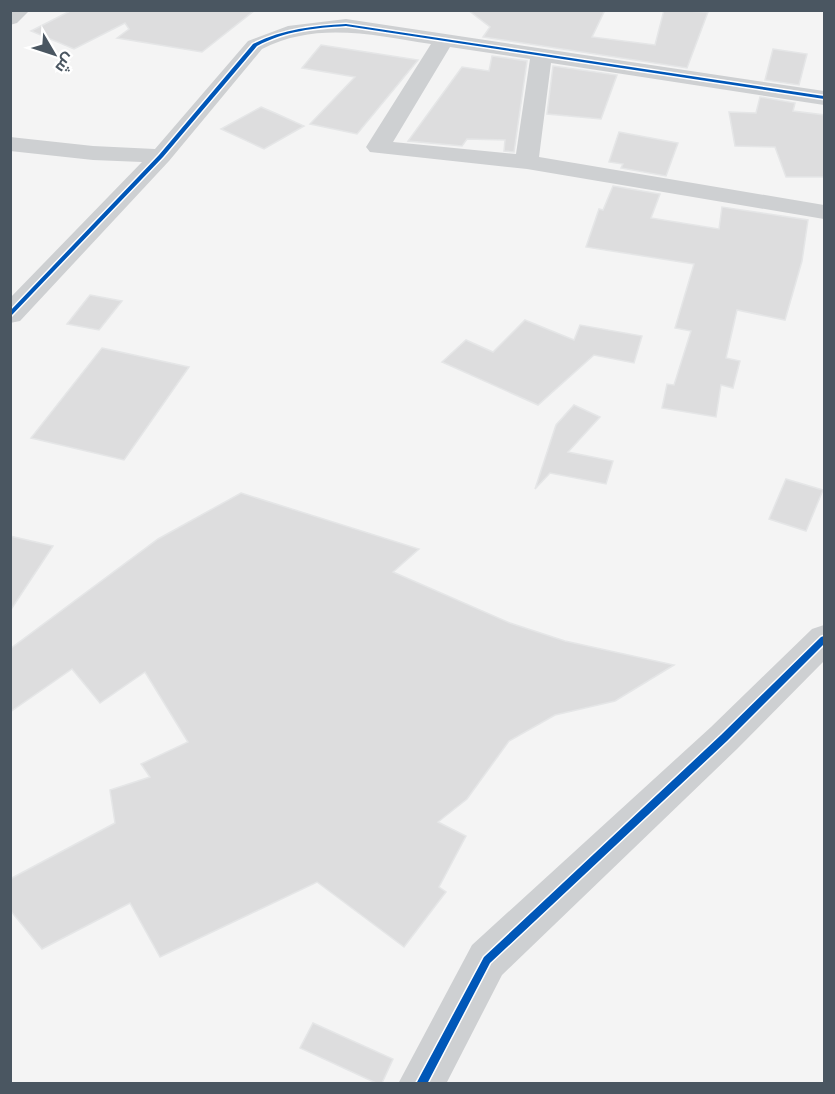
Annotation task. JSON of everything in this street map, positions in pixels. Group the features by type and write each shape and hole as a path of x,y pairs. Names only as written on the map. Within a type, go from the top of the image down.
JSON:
{"street":[{"path":"10,19 20,10"},
{"path":"10,315 161,156 255,45 308,19 825,98"},
{"path":"443,41 378,147 527,162 825,212"},
{"path":"527,162 541,56"},
{"path":"10,144 93,153 161,156"},
{"path":"421,1083 488,960 724,738 825,639"}],"building":[{"path":"72,10 255,10 202,52 117,38 129,29 125,23 74,49 31,31"},
{"path":"468,10 605,10 592,37 655,45 664,10 708,12 687,68 483,37 490,27"},
{"path":"321,45 418,60 357,134 310,124 355,77 302,68"},
{"path":"773,49 807,54 799,85 765,80"},
{"path":"492,56 527,61 514,152 504,151 505,140 467,139 462,146 408,141 462,67 489,71"},
{"path":"553,66 617,75 601,119 547,114"},
{"path":"760,97 795,103 793,111 825,115 825,177 786,177 775,147 735,146 729,112 756,113"},
{"path":"261,107 304,126 264,149 221,129"},
{"path":"619,132 678,143 666,176 621,168 623,164 609,162"},
{"path":"613,186 660,194 651,218 719,229 722,207 808,220 802,261 785,320 737,310 726,358 740,361 733,388 721,385 716,417 662,408 667,384 674,385 691,331 675,328 694,264 586,247 599,209 603,210"},
{"path":"90,295 122,301 99,330 67,324"},
{"path":"525,320 574,340 580,325 642,336 634,363 594,355 538,405 442,362 466,340 493,352"},
{"path":"102,348 189,367 124,460 31,438"},
{"path":"574,405 600,417 568,452 613,461 606,484 550,473 535,489 556,425"},
{"path":"786,479 823,490 806,531 769,519"},
{"path":"241,493 419,549 393,572 510,623 565,641 674,665 615,701 555,715 509,741 467,799 438,822 466,836 439,887 446,892 404,947 317,882 160,957 130,903 42,949 10,910 10,879 115,823 110,790 150,777 141,764 188,742 145,672 100,703 72,669 10,712 10,649 158,539"},
{"path":"10,536 53,546 10,611"},
{"path":"313,1023 393,1059 382,1083 376,1083 300,1048"}],"cycle path":[{"path":"10,315 161,156 255,45 288,32 346,25 824,98"},
{"path":"421,1084 487,960 724,738 824,639"}]}
